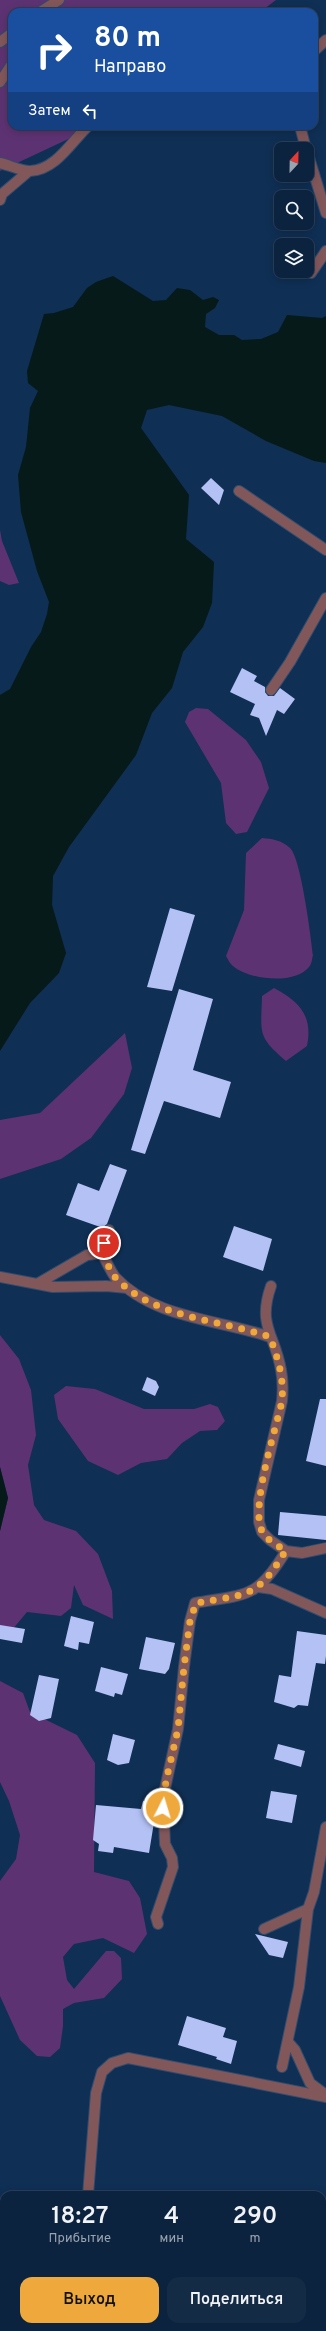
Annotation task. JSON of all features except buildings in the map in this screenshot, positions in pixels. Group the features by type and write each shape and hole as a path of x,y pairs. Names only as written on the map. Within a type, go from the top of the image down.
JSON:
{"street":[{"path":"46,8 59,0"},
{"path":"318,47 326,40"},
{"path":"0,82 8,70"},
{"path":"0,163 29,171 39,169 58,158 84,130"},
{"path":"301,130 305,142"},
{"path":"0,200 2,194 29,171"},
{"path":"314,173 326,213"},
{"path":"314,269 326,251"},
{"path":"239,491 326,550"},
{"path":"272,690 290,662 326,598"},
{"path":"109,1230 102,1253 114,1276 127,1288 172,1312 270,1337"},
{"path":"37,1284 87,1255 102,1253"},
{"path":"0,1277 52,1287 106,1286 127,1288"},
{"path":"271,1286 265,1303 266,1324 281,1369 283,1385 282,1401 258,1510 262,1532 270,1540 286,1550 302,1553 326,1548"},
{"path":"258,1588 286,1550"},
{"path":"158,1924 156,1917 173,1867 172,1858 166,1844 163,1798 178,1729 190,1621 196,1603 240,1596 258,1588 272,1589 326,1613"},
{"path":"282,2067 299,1987 308,1909 314,1892 326,1827"},
{"path":"264,1929 308,1909"},
{"path":"288,2042 294,2050 310,2083 326,2096"},
{"path":"88,2191 96,2092 102,2072 112,2063 128,2058 326,2096"}],"shaded area":[{"path":"0,0 276,0 265,8 8,8 8,130 87,130 0,171"},
{"path":"113,276 153,301 166,300 177,288 190,290 203,300 213,297 219,300 215,308 206,314 205,327 219,335 234,335 242,340 261,339 278,332 287,315 322,318 326,316 326,463 314,461 266,441 222,416 169,405 147,410 141,428 189,495 186,539 214,562 212,603 203,627 183,652 172,688 152,713 136,755 69,847 53,876 52,905 66,953 59,973 30,1003 0,1051 0,695 10,689 31,647 41,632 49,602 37,571 21,512 18,475 26,447 30,408 38,391 28,383 27,371 44,314 54,313 73,307 87,288 96,282"},
{"path":"0,530 2,541 19,583 9,585 0,581"},
{"path":"196,708 208,709 246,740 261,762 269,788 247,832 236,834 226,823 221,783 185,722 189,712"},
{"path":"262,838 277,840 290,848 298,866 308,916 313,955 311,963 302,973 283,978 250,975 233,966 226,956 244,910 246,853"},
{"path":"274,988 283,993 297,1005 306,1018 308,1026 307,1046 286,1061 270,1046 265,1039 262,1027 262,996"},
{"path":"125,1033 132,1068 124,1094 91,1138 61,1159 0,1179 0,1120 40,1113"},
{"path":"0,1335 19,1359 31,1390 36,1435 28,1465 34,1505 44,1520 76,1531 98,1554 112,1591 113,1619 83,1605 74,1585 71,1608 61,1616 27,1612 12,1630 0,1627 0,1531 8,1498 0,1467"},
{"path":"66,1386 95,1389 144,1409 194,1409 210,1404 218,1407 225,1421 217,1430 200,1431 182,1443 167,1459 141,1463 118,1475 88,1461 58,1419 54,1395"},
{"path":"0,1467 8,1498 0,1531"},
{"path":"0,1681 23,1693 30,1712 77,1735 95,1763 94,1872 129,1881 140,1898 147,1934 134,1953 103,1938 74,1944 63,1957 67,1980 74,1989 106,1951 114,1951 121,1958 122,1979 104,1998 74,2003 63,2009 63,2026 60,2048 50,2057 37,2056 20,2040 0,1996 0,1881 16,1859 20,1835 9,1801 0,1782"}],"route":[{"path":"104,1243 102,1253 108,1265 114,1276 127,1288 172,1312 234,1326 270,1337 281,1369 283,1385 282,1401 258,1510 262,1532 278,1546 286,1550 258,1588 240,1596 196,1603 190,1621 179,1701 178,1729 166,1781 163,1808"}]}
